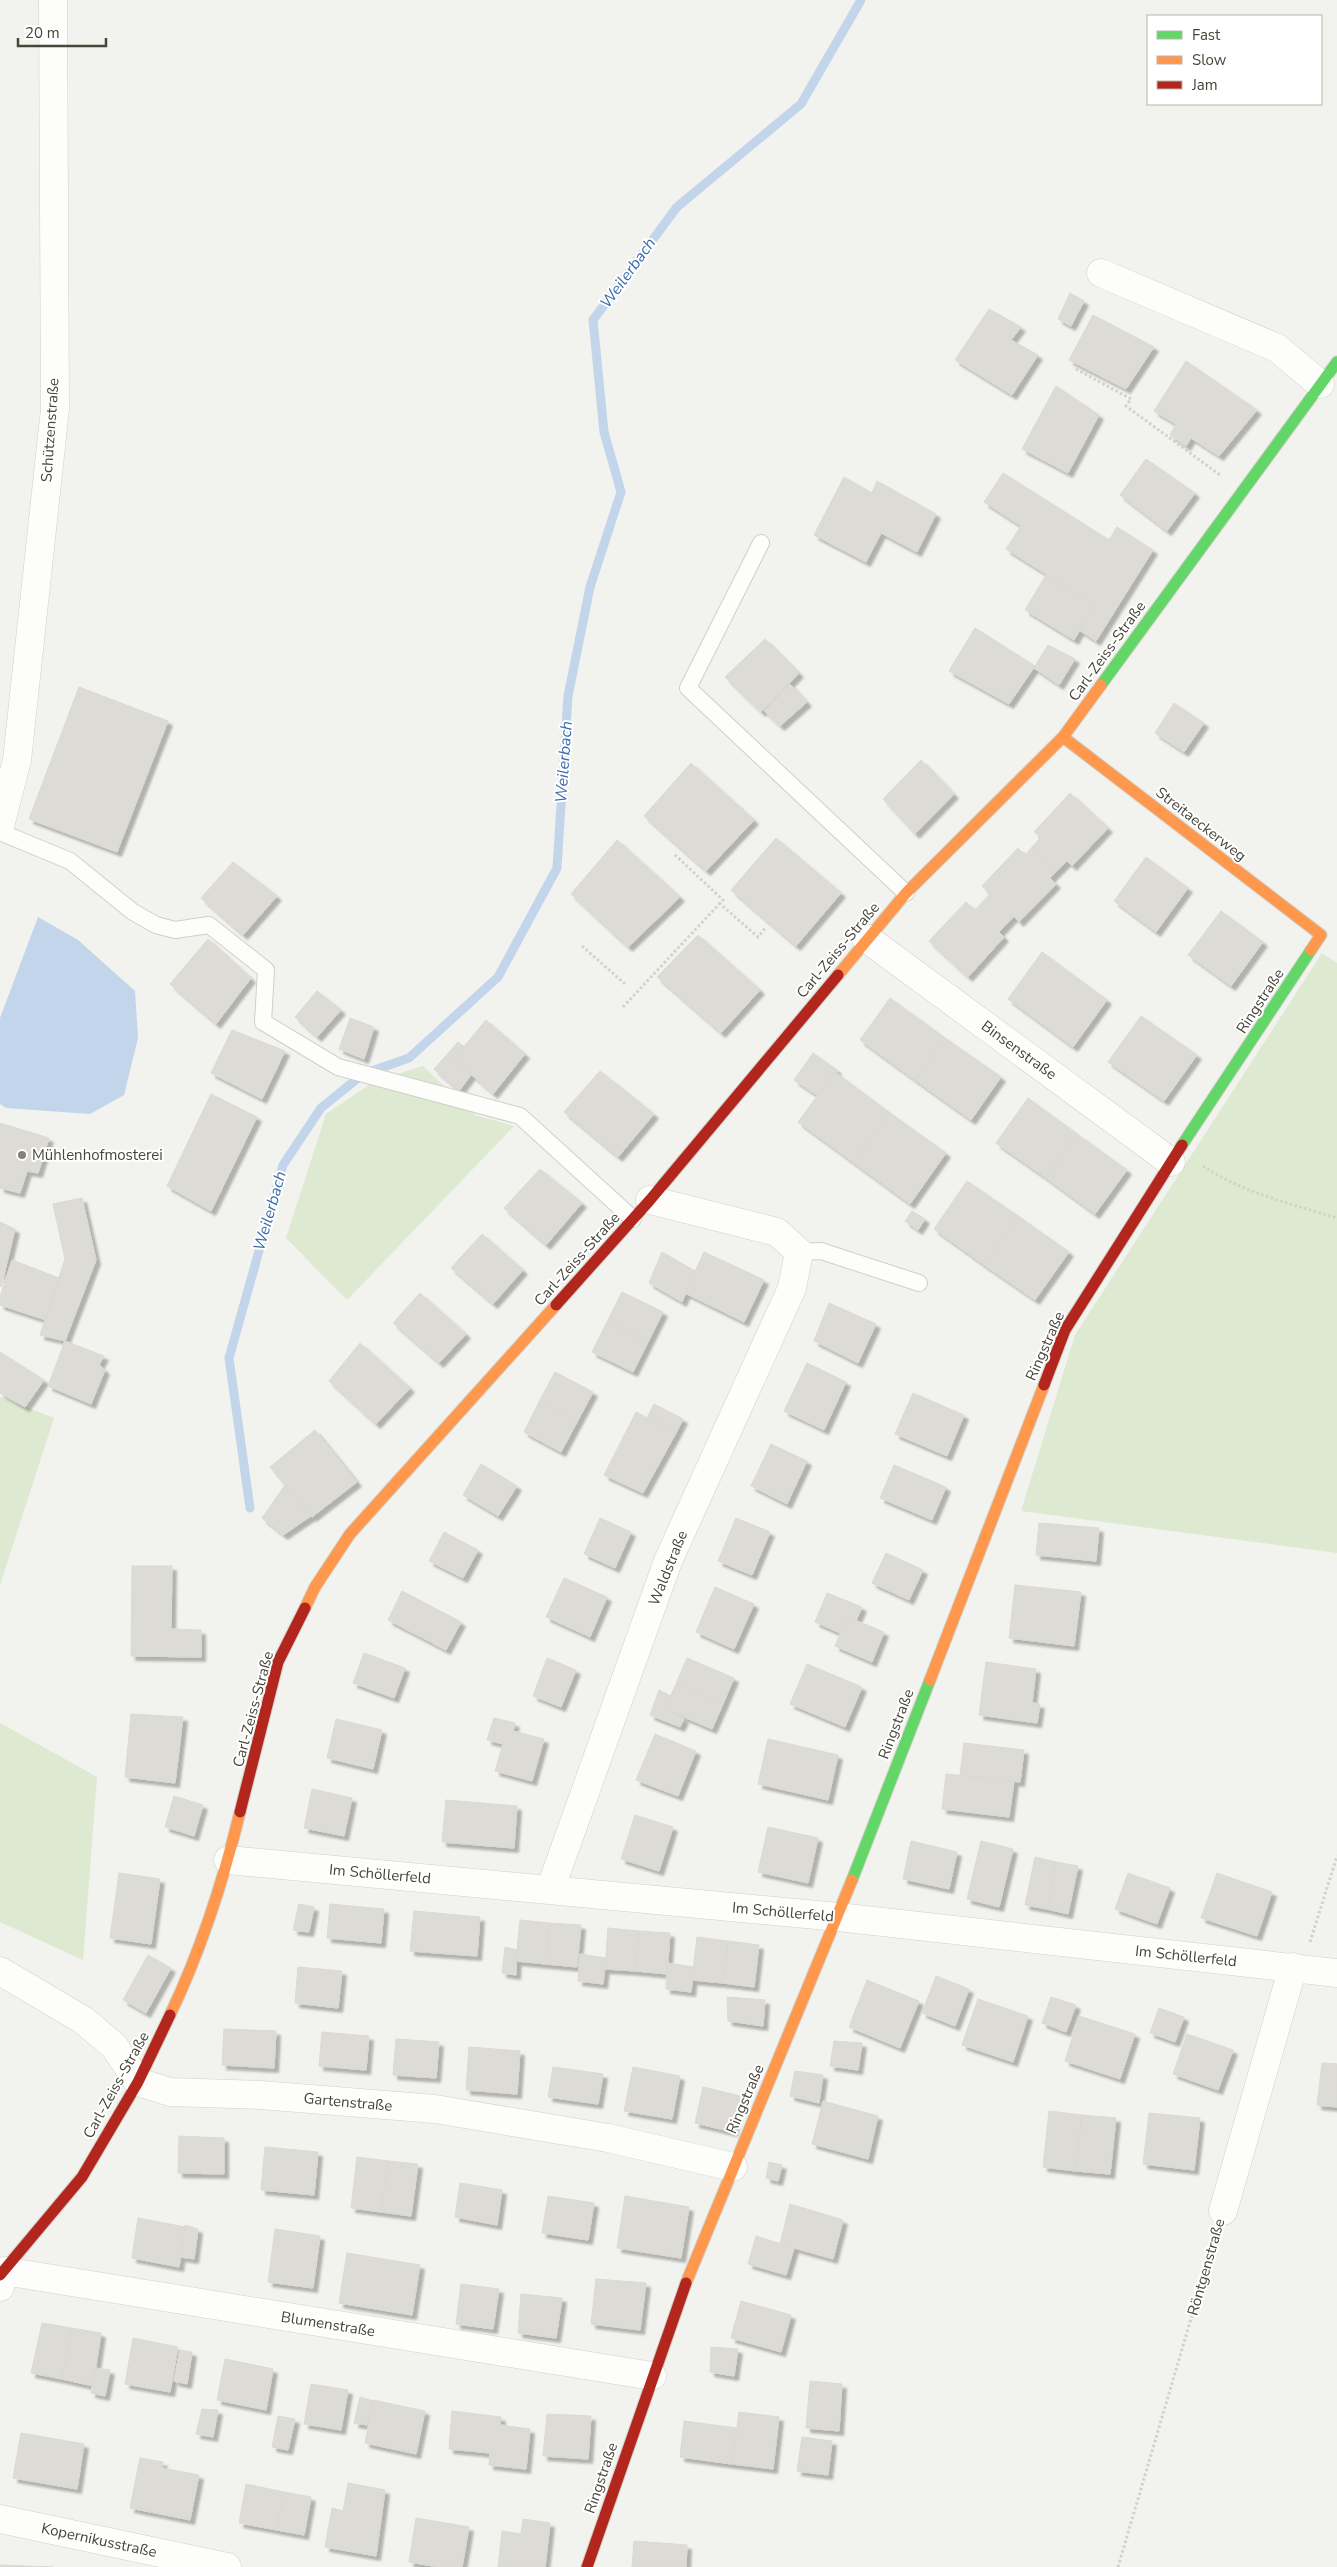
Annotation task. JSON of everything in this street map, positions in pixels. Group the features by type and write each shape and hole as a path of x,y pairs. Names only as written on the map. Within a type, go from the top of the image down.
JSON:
{"street":[{"name":"Schützenstraße","path":"0,826 18,760 55,409 53,0"},
{"path":"1101,273 1277,348 1320,384"},
{"name":"Carl-Zeiss-Straße","path":"1,2277 82,2177 138,2082 191,1972 228,1860 278,1662 315,1587 350,1534 642,1209 866,938 906,893 1063,737 1337,362"},
{"name":"Streitaeckerweg","path":"1063,737 1321,935"},
{"name":"Ringstraße","path":"587,2567 684,2286 838,1917 1065,1330 1175,1156 1321,935"},
{"name":"Binsenstraße","path":"866,938 1175,1156"},
{"path":"642,1209 777,1232 799,1252"},
{"name":"Waldstraße","path":"550,1890 668,1561 792,1288 799,1252"},
{"name":"Im Schöllerfeld","path":"228,1860 838,1917 1337,1972"},
{"name":"Röntgenstraße","path":"1222,2211 1297,1968"},
{"path":"0,1971 83,2020 114,2046 138,2082"},
{"name":"Gartenstraße","path":"138,2082 170,2092 261,2095 435,2109 608,2138 733,2167"},
{"name":"Blumenstraße","path":"1,2277 652,2376"},
{"name":"Kopernikusstraße","path":"0,2519 227,2567"}],"lane":[{"path":"761,544 688,688 906,893"},
{"path":"0,832 70,861 132,912 156,924 175,930 209,925 266,970 263,1022 338,1067 520,1116 642,1209"},
{"path":"799,1252 821,1251 919,1283"}],"path":[{"path":"1076,369 1131,398 1126,406 1242,491"},
{"path":"623,1007 723,900 674,854"},
{"path":"719,904 758,936 766,927"},
{"path":"582,946 625,984"},
{"path":"1175,1156 1221,1178 1337,1218"},
{"path":"1297,1968 1337,1856"},
{"name":"Röntgenstraße","path":"1118,2567 1222,2211"}],"green space":[{"path":"1322,953 1337,963 1337,1553 1021,1511 1075,1335"},
{"path":"423,1066 475,1115 514,1126 347,1300 286,1238 326,1114 375,1081"},
{"path":"0,1397 54,1418 0,1585"},
{"path":"0,1723 97,1777 83,1960 0,1922"}],"water":[{"path":"38,917 78,940 135,991 138,1038 124,1095 90,1114 6,1108 0,1104 0,1018"}],"building":[{"path":"1070,293 1084,301 1071,326 1058,319"},
{"path":"989,309 1021,327 1011,340 1038,355 1012,395 955,360"},
{"path":"1093,315 1154,347 1126,389 1069,360"},
{"path":"1186,361 1257,410 1219,456 1191,438 1186,446 1170,435 1176,424 1154,411"},
{"path":"1056,386 1099,415 1068,473 1022,449"},
{"path":"1146,459 1195,493 1167,531 1120,495"},
{"path":"1003,473 1109,540 1117,527 1153,550 1096,641 1079,630 1095,605 1006,549 1021,526 984,502"},
{"path":"844,477 872,493 877,481 936,514 917,552 881,533 866,562 814,535"},
{"path":"1046,575 1095,605 1074,640 1025,610"},
{"path":"975,628 1035,666 1009,704 949,671"},
{"path":"765,639 799,673 761,712 725,677"},
{"path":"1048,645 1075,659 1059,685 1034,668"},
{"path":"790,684 807,702 780,726 764,711"},
{"path":"79,687 168,721 117,852 29,819"},
{"path":"1174,703 1204,723 1184,752 1155,733"},
{"path":"921,760 954,794 915,834 883,799"},
{"path":"691,763 754,820 706,871 644,816"},
{"path":"1070,793 1108,828 1072,866 1067,861 1057,871 1032,847 1041,837 1034,832"},
{"path":"776,838 841,893 796,946 731,890"},
{"path":"617,840 680,897 628,947 571,894"},
{"path":"1032,847 1057,871 1050,878 1056,884 1019,922 1014,916 999,932 1004,937 968,977 929,941 966,902 975,910 990,894 982,886 1018,848 1025,855"},
{"path":"1146,857 1188,888 1156,932 1114,901"},
{"path":"233,862 277,896 243,935 201,898"},
{"path":"1221,911 1263,942 1231,986 1188,955"},
{"path":"698,935 760,990 721,1033 657,977"},
{"path":"208,939 251,978 216,1024 170,984"},
{"path":"1042,952 1107,1000 1073,1047 1008,999"},
{"path":"317,991 341,1010 317,1037 295,1017"},
{"path":"890,998 945,1038 915,1080 860,1040"},
{"path":"1141,1016 1197,1055 1164,1101 1108,1062"},
{"path":"350,1018 374,1027 364,1059 339,1049"},
{"path":"486,1020 525,1054 493,1094 454,1059"},
{"path":"232,1030 285,1051 262,1099 211,1073"},
{"path":"945,1038 1001,1077 971,1120 915,1080"},
{"path":"458,1042 464,1047 454,1059 471,1075 459,1091 434,1069"},
{"path":"813,1053 837,1070 818,1096 794,1080"},
{"path":"600,1071 654,1114 618,1157 564,1112"},
{"path":"835,1072 890,1113 854,1163 798,1122"},
{"path":"211,1094 257,1117 211,1211 167,1186"},
{"path":"1028,1098 1077,1134 1046,1178 996,1143"},
{"path":"890,1113 946,1153 910,1204 854,1163"},
{"name":"Mühlenhofmosterei","path":"0,1123 49,1138 38,1173 27,1171 20,1193 0,1188"},
{"path":"1077,1134 1127,1170 1095,1214 1046,1178"},
{"path":"540,1169 582,1203 546,1245 504,1208"},
{"path":"967,1181 1018,1216 984,1265 934,1229"},
{"path":"82,1198 96,1260 65,1341 40,1335 65,1259 53,1204"},
{"path":"912,1211 925,1219 918,1230 905,1221"},
{"path":"1018,1216 1069,1252 1035,1300 984,1265"},
{"path":"0,1222 15,1229 1,1287 0,1286"},
{"path":"482,1234 523,1270 493,1304 451,1268"},
{"path":"662,1252 695,1271 682,1302 649,1283"},
{"path":"704,1252 764,1280 744,1322 685,1293"},
{"path":"12,1260 59,1278 46,1320 0,1305 0,1297"},
{"path":"622,1292 663,1312 648,1342 607,1322"},
{"path":"420,1293 466,1334 439,1363 393,1323"},
{"path":"829,1303 876,1324 858,1363 814,1341"},
{"path":"607,1322 648,1342 633,1372 592,1352"},
{"path":"65,1341 104,1356 99,1365 105,1370 91,1404 48,1386"},
{"path":"360,1343 410,1388 376,1424 329,1381"},
{"path":"0,1352 44,1380 25,1407 0,1393"},
{"path":"807,1363 846,1382 824,1430 784,1411"},
{"path":"555,1372 593,1392 577,1422 539,1402"},
{"path":"913,1393 964,1415 947,1456 895,1434"},
{"path":"539,1402 577,1422 561,1452 524,1432"},
{"path":"654,1404 683,1419 676,1433 647,1418"},
{"path":"636,1412 676,1433 643,1493 604,1475"},
{"path":"315,1430 357,1482 312,1517 270,1467"},
{"path":"771,1444 807,1461 787,1504 751,1486"},
{"path":"481,1464 517,1486 498,1516 463,1495"},
{"path":"894,1465 946,1487 932,1520 880,1498"},
{"path":"285,1485 311,1516 283,1535 262,1518"},
{"path":"600,1518 631,1532 615,1568 584,1554"},
{"path":"736,1518 770,1532 752,1575 718,1561"},
{"path":"1039,1523 1099,1528 1096,1561 1036,1555"},
{"path":"444,1532 478,1550 463,1578 429,1561"},
{"path":"886,1553 923,1570 909,1600 872,1583"},
{"path":"132,1566 172,1566 171,1629 201,1630 201,1657 131,1656"},
{"path":"564,1578 607,1597 590,1637 546,1617"},
{"path":"1015,1585 1081,1592 1074,1646 1009,1638"},
{"path":"715,1587 754,1604 734,1649 696,1632"},
{"path":"402,1591 461,1622 446,1650 388,1620"},
{"path":"827,1593 862,1607 856,1621 847,1617 840,1633 815,1622"},
{"path":"847,1617 884,1632 872,1662 835,1646"},
{"path":"364,1653 405,1668 394,1698 353,1683"},
{"path":"547,1658 576,1670 561,1707 533,1696"},
{"path":"687,1658 734,1678 723,1704 676,1684"},
{"path":"986,1662 1036,1669 1032,1703 1040,1704 1037,1723 979,1715"},
{"path":"807,1664 862,1687 845,1727 790,1704"},
{"path":"676,1684 723,1704 712,1729 665,1709"},
{"path":"659,1690 671,1696 665,1709 684,1719 680,1727 650,1715"},
{"path":"131,1714 183,1717 175,1783 125,1777"},
{"path":"494,1718 515,1723 513,1731 544,1739 532,1781 495,1771 503,1744 487,1740"},
{"path":"336,1719 382,1730 373,1769 327,1758"},
{"path":"655,1734 696,1751 678,1796 636,1780"},
{"path":"768,1739 838,1755 828,1800 758,1784"},
{"path":"964,1743 1024,1750 1020,1782 960,1775"},
{"path":"946,1774 1014,1781 1009,1817 942,1809"},
{"path":"312,1789 352,1798 344,1836 304,1828"},
{"path":"174,1796 203,1805 194,1836 165,1827"},
{"path":"446,1800 517,1806 514,1848 442,1842"},
{"path":"635,1815 673,1827 659,1871 621,1859"},
{"path":"768,1827 818,1838 808,1883 758,1872"},
{"path":"911,1841 957,1852 949,1889 903,1879"},
{"path":"981,1841 1013,1849 999,1907 967,1899"},
{"path":"1035,1857 1056,1862 1047,1909 1025,1905"},
{"path":"1056,1862 1078,1866 1068,1914 1047,1909"},
{"path":"119,1873 160,1879 151,1944 110,1938"},
{"path":"1128,1873 1170,1888 1157,1924 1115,1909"},
{"path":"1217,1873 1272,1892 1257,1936 1201,1918"},
{"path":"299,1904 314,1907 309,1932 293,1930"},
{"path":"330,1904 384,1909 381,1943 327,1938"},
{"path":"414,1911 480,1917 477,1956 410,1951"},
{"path":"520,1920 550,1923 546,1964 516,1961"},
{"path":"550,1923 581,1925 577,1967 546,1964"},
{"path":"608,1928 639,1931 636,1971 605,1969"},
{"path":"639,1931 670,1933 667,1974 636,1971"},
{"path":"697,1937 728,1941 723,1983 692,1980"},
{"path":"728,1941 759,1945 754,1987 723,1983"},
{"path":"505,1947 517,1950 516,1975 502,1973"},
{"path":"580,1954 606,1958 603,1984 578,1981"},
{"path":"148,1955 171,1968 146,2013 123,2000"},
{"path":"667,1963 694,1967 691,1992 666,1989"},
{"path":"298,1967 342,1971 338,2008 295,2003"},
{"path":"936,1976 969,1989 955,2026 922,2013"},
{"path":"867,1980 919,2001 900,2048 849,2027"},
{"path":"727,1997 765,2000 763,2026 728,2021"},
{"path":"1051,1997 1076,2005 1066,2032 1042,2023"},
{"path":"978,1999 1028,2016 1013,2062 962,2045"},
{"path":"1159,2008 1184,2017 1175,2042 1150,2033"},
{"path":"1079,2016 1135,2034 1120,2079 1065,2061"},
{"path":"224,2029 276,2031 274,2068 222,2065"},
{"path":"322,2032 369,2036 366,2070 319,2066"},
{"path":"1187,2034 1233,2050 1218,2090 1173,2074"},
{"path":"396,2039 439,2042 436,2078 393,2075"},
{"path":"834,2041 862,2043 858,2070 830,2066"},
{"path":"469,2047 520,2051 517,2094 466,2090"},
{"path":"1322,2063 1337,2064 1337,2107 1317,2105"},
{"path":"553,2067 603,2074 598,2104 548,2097"},
{"path":"633,2067 680,2076 672,2119 624,2111"},
{"path":"795,2071 823,2075 819,2103 790,2096"},
{"path":"703,2087 740,2096 733,2132 695,2123"},
{"path":"823,2101 878,2116 868,2159 812,2144"},
{"path":"1049,2111 1082,2115 1076,2171 1043,2167"},
{"path":"1149,2113 1200,2118 1194,2170 1143,2164"},
{"path":"1082,2115 1116,2118 1110,2174 1076,2171"},
{"path":"179,2136 224,2138 224,2174 178,2173"},
{"path":"265,2147 318,2152 314,2195 261,2190"},
{"path":"357,2157 388,2161 381,2212 351,2208"},
{"path":"388,2161 418,2164 411,2216 381,2212"},
{"path":"769,2162 782,2165 778,2181 766,2178"},
{"path":"460,2183 502,2190 497,2225 455,2217"},
{"path":"548,2196 594,2203 588,2240 542,2233"},
{"path":"625,2196 689,2207 681,2258 617,2248"},
{"path":"790,2204 843,2220 833,2259 780,2244"},
{"path":"138,2218 185,2227 179,2267 132,2258"},
{"path":"185,2225 198,2229 194,2259 181,2257"},
{"path":"275,2229 320,2236 313,2288 268,2282"},
{"path":"756,2236 794,2248 786,2275 748,2264"},
{"path":"347,2253 420,2265 412,2315 339,2303"},
{"path":"596,2279 646,2283 640,2330 591,2324"},
{"path":"461,2284 499,2289 493,2329 456,2324"},
{"path":"521,2294 562,2298 556,2338 518,2333"},
{"path":"741,2301 791,2315 781,2352 731,2338"},
{"path":"42,2323 72,2328 62,2379 31,2373"},
{"path":"72,2328 101,2333 93,2386 62,2379"},
{"path":"133,2338 178,2347 170,2392 125,2384"},
{"path":"711,2347 738,2349 734,2376 710,2372"},
{"path":"180,2350 192,2352 187,2384 174,2381"},
{"path":"225,2359 273,2369 266,2410 217,2400"},
{"path":"95,2368 110,2370 105,2396 91,2393"},
{"path":"810,2381 842,2384 839,2431 806,2428"},
{"path":"311,2384 348,2390 341,2430 304,2424"},
{"path":"360,2397 373,2401 367,2425 354,2423"},
{"path":"373,2400 425,2411 416,2454 365,2443"},
{"path":"202,2409 218,2410 213,2437 196,2434"},
{"path":"452,2411 501,2417 500,2425 530,2429 526,2469 489,2465 490,2453 449,2449"},
{"path":"739,2412 779,2417 773,2469 732,2464"},
{"path":"547,2414 591,2416 588,2459 543,2456"},
{"path":"278,2416 295,2419 288,2450 272,2447"},
{"path":"684,2421 737,2428 732,2464 680,2457"},
{"path":"21,2433 84,2444 77,2489 13,2478"},
{"path":"802,2437 832,2441 828,2475 797,2471"},
{"path":"140,2458 163,2462 162,2468 199,2475 190,2520 130,2508"},
{"path":"348,2483 385,2490 376,2556 325,2547 332,2508 343,2511"},
{"path":"246,2484 284,2492 277,2530 239,2523"},
{"path":"284,2492 311,2497 304,2535 277,2530"},
{"path":"416,2518 469,2527 462,2567 439,2567 409,2562"},
{"path":"523,2519 550,2523 545,2567 498,2567 502,2531 521,2534"},
{"path":"634,2541 687,2545 686,2567 632,2567"},
{"path":"0,2565 53,2567 0,2567"}],"waterway":[{"name":"Weilerbach","path":"250,1508 229,1358 283,1165 321,1108 363,1074 409,1058 498,977 557,868 568,696 590,587 621,492 604,432 593,320 677,207 801,104 861,0"}],"traffic: fast":[{"path":"1101,685 1337,362"},
{"path":"1182,1145 1311,950"},
{"path":"852,1880 930,1680"}],"traffic: slow":[{"path":"838,975 906,893 1063,737 1101,685"},
{"path":"1063,737 1321,935 1311,950"},
{"path":"305,1608 315,1587 350,1534 556,1305"},
{"path":"930,1680 1044,1385"},
{"path":"170,2015 192,1966 210,1915 240,1812"},
{"path":"686,2283 852,1880"}],"traffic: jam":[{"path":"556,1305 650,1200 838,975"},
{"path":"1044,1385 1065,1330 1182,1145"},
{"path":"240,1812 278,1662 305,1608"},
{"path":"0,2275 82,2177 138,2082 170,2015"},
{"path":"587,2567 686,2283"}],"place":[{"name":"Mühlenhofmosterei","path":"22,1155"}]}
